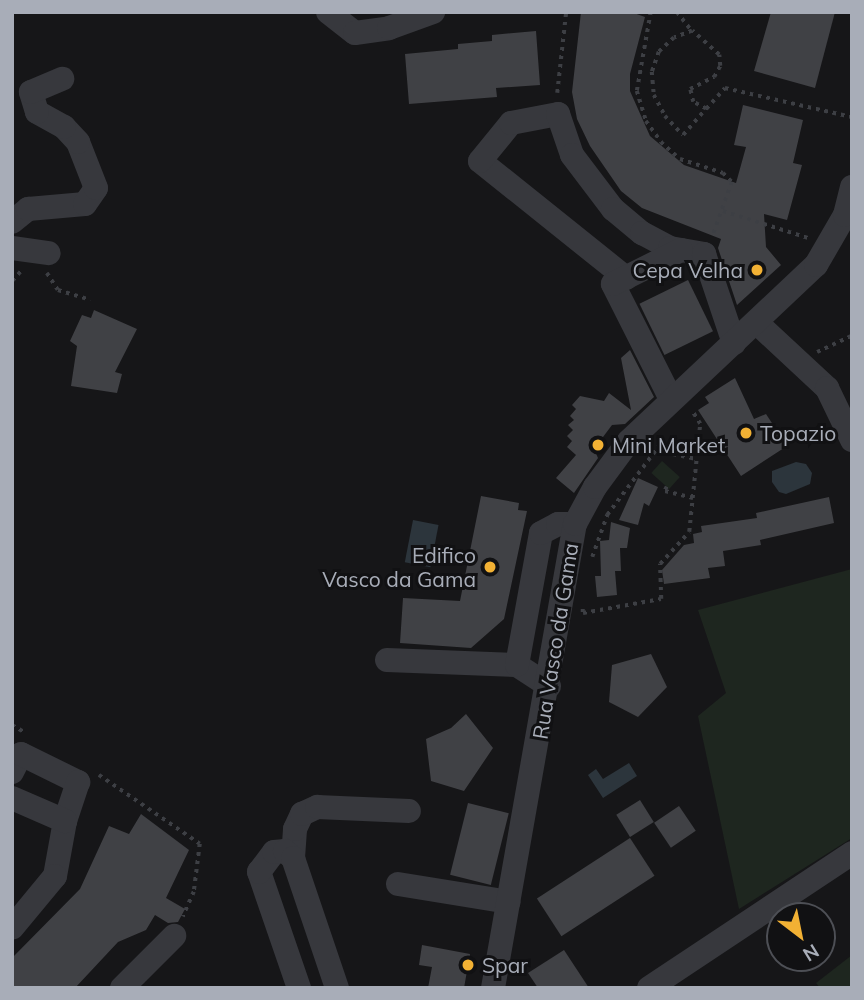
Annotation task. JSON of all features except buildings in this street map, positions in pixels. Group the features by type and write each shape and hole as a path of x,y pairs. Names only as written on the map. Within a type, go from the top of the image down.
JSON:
{"street":[{"path":"328,12 355,33 389,28 433,12"},
{"path":"12,222 28,209 85,204 96,188 78,142 64,127 37,112 31,92 62,79"},
{"path":"626,278 480,161 511,123 558,114 572,155 613,209 642,233 693,252 734,343"},
{"name":"Rua Vasco da Gama","path":"497,981 575,524 595,487 629,442 676,395 797,286 831,245 852,187"},
{"path":"12,248 49,257"},
{"path":"676,395 613,284 693,252"},
{"path":"757,323 827,388 852,440"},
{"path":"517,665 541,533 558,524 575,524"},
{"path":"387,660 517,665 549,686"},
{"path":"12,772 22,754 78,782 65,821 55,876 12,928"},
{"path":"12,798 65,821"},
{"path":"337,988 293,858 295,830 302,814 317,807 409,811"},
{"path":"293,858 285,851 274,852 259,872 299,988"},
{"path":"649,988 852,853"},
{"path":"398,884 509,902"},
{"path":"122,988 174,936"}],"path":[{"path":"558,114 557,79 566,12"},
{"path":"651,12 637,91 646,121 680,159 723,173 732,182 723,211 693,252"},
{"path":"677,12 692,31 719,55 720,66 715,77 690,89 693,102 706,109"},
{"path":"692,31 674,38 659,52 652,72 654,94 683,135 725,88 852,117"},
{"path":"12,114 12,126"},
{"path":"723,211 831,245"},
{"path":"49,257 50,283 70,295 91,300"},
{"path":"584,601 583,613 661,599 660,564 689,531 700,424 676,395"},
{"path":"590,568 607,515 661,443 673,454 696,459"},
{"path":"667,487 665,491 693,498"},
{"path":"139,798 200,844 194,892 174,936"}],"shaded area":[{"path":"662,461 680,477 669,489 651,473"},
{"path":"796,462 806,464 812,473 810,484 786,494 779,492 772,482 772,471"},
{"path":"413,520 439,525 430,567 405,562"},
{"path":"852,569 852,838 739,909 698,716 726,693 698,610"},
{"path":"629,763 637,776 603,798 588,775 596,769 603,779"},
{"path":"852,955 852,988 820,988 816,983 830,972 836,972 836,967"}],"place":[{"name":"Cepa Velha","path":"757,270"},
{"name":"Topazio","path":"746,433"},
{"name":"Mini Market","path":"598,445"},
{"name":"Edifico Vasco da Gama","path":"490,567"},
{"name":"Spar","path":"468,965"}]}
